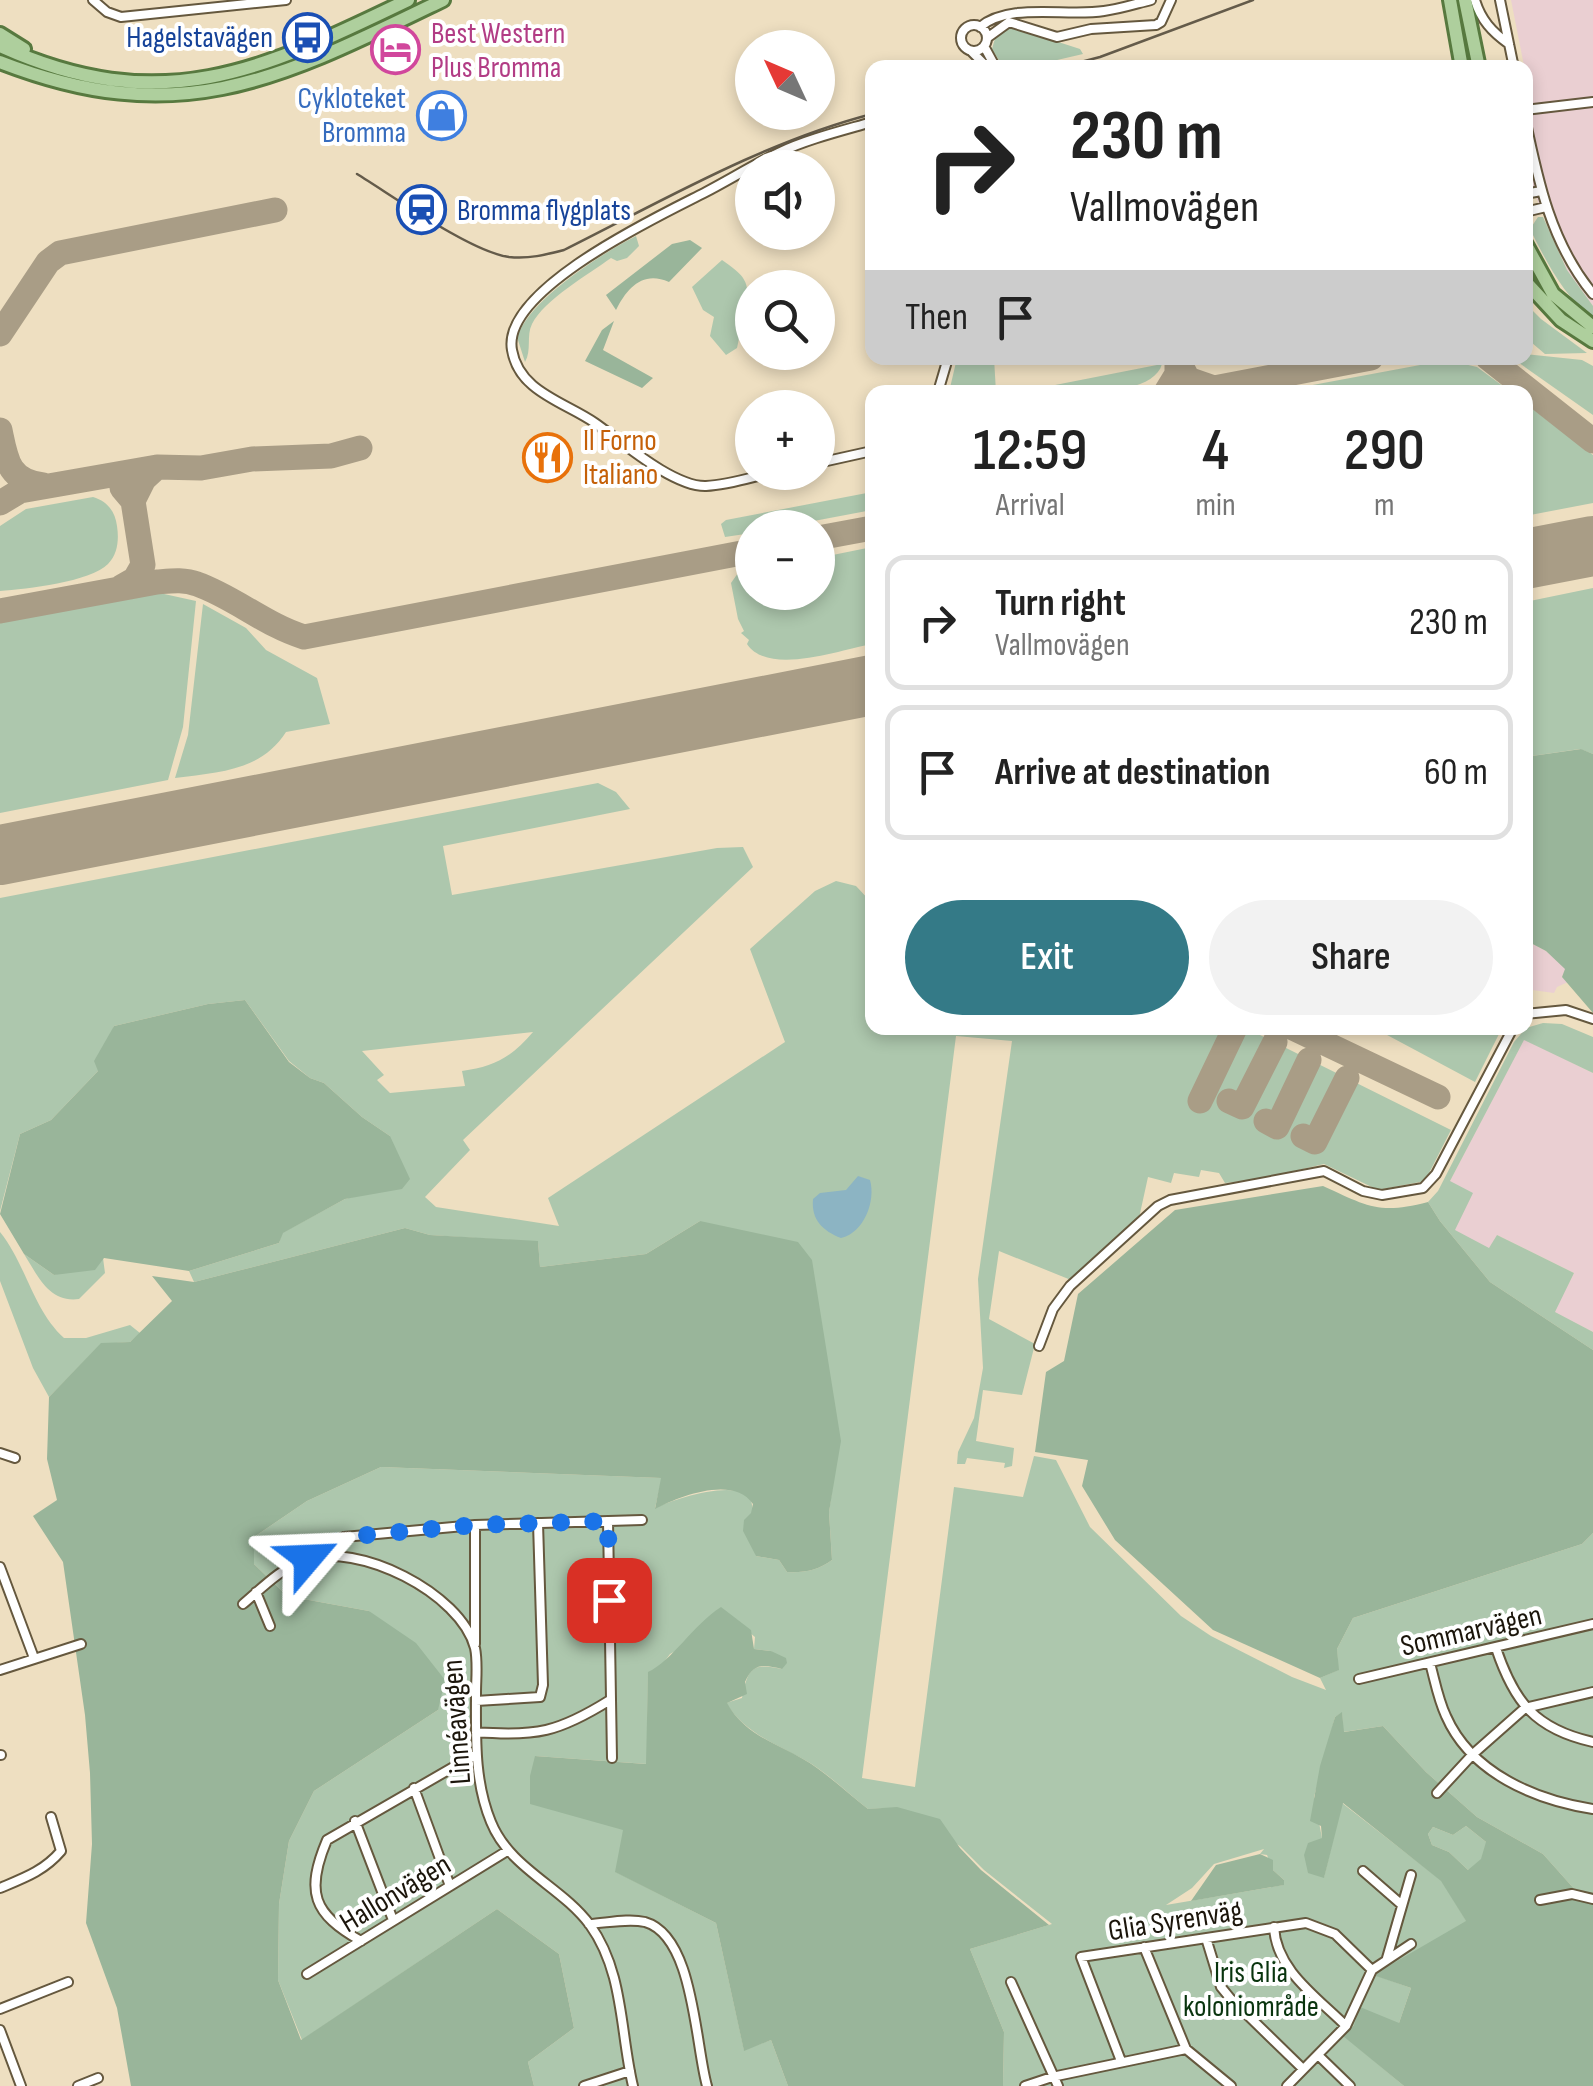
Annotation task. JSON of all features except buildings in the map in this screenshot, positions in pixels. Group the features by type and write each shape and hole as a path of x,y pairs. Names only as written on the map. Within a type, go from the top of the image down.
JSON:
{"main road":[{"path":"0,46 47,64 107,79 205,79 276,61 408,0"},
{"path":"0,62 67,85 108,92 177,95 211,91 287,71 442,0"},
{"path":"1450,0 1461,60"},
{"path":"1465,0 1478,60"},
{"path":"0,34 47,64"},
{"path":"1533,258 1554,294 1593,326"},
{"path":"1533,290 1561,320 1593,341"}],"street":[{"path":"94,0 120,17 286,0"},
{"path":"980,60 964,46 962,35 969,27 980,27 999,14 1104,12 1151,0"},
{"path":"971,51 1009,22 1057,37 1091,29 1156,24 1161,22 1171,0"},
{"path":"1475,0 1480,15 1494,33 1510,44"},
{"path":"1500,0 1513,60"},
{"path":"980,27 993,60"},
{"path":"1533,113 1593,102"},
{"path":"735,480 702,486 635,454 594,422 530,384 514,361 513,329 538,298 604,244 778,153 865,124"},
{"path":"1533,152 1546,207 1576,273 1593,294"},
{"path":"1533,192 1541,190"},
{"path":"1533,210 1546,207"},
{"path":"835,459 865,453"},
{"path":"1533,1013 1566,1010 1593,1018"},
{"path":"1039,1346 1053,1309 1070,1286 1158,1206 1170,1200 1324,1171 1382,1196 1423,1188 1436,1174 1509,1035"},
{"path":"0,1453 15,1458"},
{"path":"243,1604 288,1568 344,1537 475,1525 642,1520"},
{"path":"608,1521 612,1758"},
{"path":"476,1701 540,1698 543,1685 538,1524"},
{"path":"475,1525 475,1648"},
{"name":"Linnéavägen","path":"308,1558 353,1558 410,1578 460,1619 475,1648 476,1754 491,1823 507,1851 590,1924 612,1967 634,2086"},
{"path":"0,1567 34,1658"},
{"path":"256,1592 270,1626"},
{"name":"Sommarvägen","path":"1359,1679 1593,1624"},
{"path":"0,1670 81,1644"},
{"path":"1496,1648 1507,1682 1536,1719 1593,1742"},
{"path":"1430,1663 1446,1717 1486,1766 1527,1792 1593,1809"},
{"path":"1437,1793 1525,1708 1593,1692"},
{"path":"476,1732 547,1732 573,1723 610,1700"},
{"path":"361,1941 333,1925 320,1907 314,1880 327,1840 476,1754"},
{"path":"414,1788 450,1886"},
{"path":"0,1888 31,1876 61,1851 52,1818"},
{"path":"354,1821 393,1920"},
{"name":"Hallonvägen","path":"307,1974 507,1851"},
{"path":"1364,1871 1402,1905"},
{"path":"1387,1958 1411,1875"},
{"path":"1540,1900 1572,1894 1593,1899"},
{"path":"590,1924 647,1922 664,1934 677,1951 686,1976 707,2086"},
{"name":"Glia Syrenväg","path":"1121,2061 1081,1957 1306,1924 1335,1934 1372,1970"},
{"path":"1274,1928 1274,1946 1284,1965 1346,2026"},
{"path":"1206,1938 1221,1986 1304,2070"},
{"path":"1287,2086 1346,2026 1372,1970 1411,1944"},
{"path":"1144,1947 1186,2049 1231,2086"},
{"path":"0,2008 68,1982"},
{"path":"1012,1982 1058,2086"},
{"path":"1,2035 20,2083 9,2084"},
{"path":"1025,2086 1052,2076 1186,2049"},
{"path":"1318,2055 1350,2086"},
{"path":"584,2086 630,2072"},
{"path":"78,2086 98,2078"}],"shaded area":[{"path":"1511,0 1593,0 1593,306 1567,270 1533,190 1533,60 1523,60"},
{"path":"1533,944 1566,969 1562,977 1568,982 1554,993 1533,990"},
{"path":"1524,1039 1593,1073 1593,1332 1554,1312 1574,1273 1497,1235 1490,1249 1454,1231 1450,1181"}],"green space":[{"path":"1005,28 1015,28 1080,49 1083,54 1057,60 999,60 992,49 996,35"},
{"path":"1543,217 1567,270 1593,306 1593,319 1564,289 1533,235 1533,224"},
{"path":"636,236 639,246 627,258 611,258 556,297 538,315 530,329 525,362 517,337 536,308 586,266"},
{"path":"690,240 702,248 669,282 651,278 637,283 616,310 606,295 672,244"},
{"path":"722,260 735,271 735,349 726,355 710,336 714,317 703,310 692,287"},
{"path":"1533,311 1587,353 1545,354 1533,344"},
{"path":"614,321 603,350 653,378 642,388 585,361 602,330"},
{"path":"1533,355 1582,360 1593,366 1593,415 1522,365 1533,365"},
{"path":"955,365 994,365 996,385 951,385"},
{"path":"1161,365 1155,375 1137,385 1055,385"},
{"path":"1420,365 1468,365 1501,385 1313,385"},
{"path":"1533,409 1593,455 1593,503 1533,514"},
{"path":"865,493 865,511 835,517 835,510 778,510"},
{"path":"93,497 106,504 116,521 117,546 108,564 73,580 0,591 0,526 26,509"},
{"path":"735,518 735,536 725,537 721,524"},
{"path":"865,548 865,646 805,658 771,658 747,644 749,640 741,633 744,631 736,610 835,610 835,555"},
{"path":"1593,588 1593,754 1580,749 1533,756 1533,600"},
{"path":"155,592 196,601 183,727 168,780 0,813 0,622"},
{"path":"203,604 246,628 266,650 317,678 330,724 286,732 264,755 238,767 175,778 188,735"},
{"path":"1581,749 1593,754 1593,1013 1562,977 1565,969 1533,944 1533,756"},
{"name":"Iris Glia koloniområde","path":"598,783 616,792 630,809 443,846 452,895 717,848 743,847 753,867 463,1140 470,1150 425,1197 436,1207 559,1226 548,1198 785,1042 750,949 815,891 836,881 856,886 865,896 865,1035 1260,1035 1451,1130 1425,1181 1378,1190 1324,1164 1225,1183 1219,1173 1201,1170 1199,1177 1174,1173 1171,1183 1148,1177 1139,1218 1071,1280 999,1251 989,1319 1035,1344 1022,1395 983,1390 976,1441 1014,1448 1012,1466 1004,1468 1005,1463 967,1458 965,1464 957,1464 958,1452 974,1418 983,1368 978,1279 1012,1041 956,1036 862,1778 915,1787 954,1487 1023,1497 1034,1456 1056,1460 1090,1527 1181,1616 1211,1636 1326,1690 1320,1678 1338,1670 1337,1649 1353,1618 1582,1544 1593,1533 1593,1904 1585,1901 1543,1854 1477,1817 1426,1772 1383,1726 1343,1732 1342,1713 1335,1717 1314,1797 1322,1838 1308,1872 1324,1877 1342,1803 1442,1881 1467,1922 1375,1975 1411,1988 1399,2023 1354,2025 1343,2035 1404,2086 1003,2086 1004,2032 970,1949 1052,1924 960,1846 897,1808 868,1809 820,1770 742,1722 726,1703 742,1698 746,1680 757,1667 782,1669 771,1651 754,1649 755,1637 733,1619 670,1654 661,1666 648,1673 647,1764 535,1756 624,1830 616,1872 716,1923 744,2050 771,2040 788,2086 534,2086 528,2062 574,2028 559,1954 497,1909 302,2040 278,1980 279,1904 289,1841 314,1791 438,1710 369,1611 287,1596 254,1564 254,1537 307,1501 381,1467 662,1478 655,1508 706,1492 734,1490 745,1494 752,1506 756,1556 779,1560 787,1572 805,1571 832,1560 829,1512 835,1469 700,1221 646,1254 540,1267 538,1242 430,1235 405,1228 194,1282 189,1271 279,1243 282,1233 345,1199 367,1193 390,1136 324,1083 310,1078 289,1061 245,1000 208,1004 114,1026 98,1071 51,1120 20,1134 0,1211 0,898","holes":["533,1032 518,1048 484,1067 462,1071 465,1086 390,1093 377,1080 384,1075 362,1051","1264,1849 1260,1854 1267,1855 1273,1870 1284,1880 1283,1885 1166,1905 1192,1888 1214,1864"]},
{"path":"245,1000 289,1062 324,1083 390,1136 410,1179 402,1189 345,1199 283,1233 279,1243 189,1271 104,1258 95,1270 54,1275 24,1254 0,1214 20,1134 51,1120 98,1071 94,1061 114,1026 208,1004"},
{"path":"1562,1024 1593,1037 1593,1073 1524,1040 1450,1181 1473,1193 1455,1230 1489,1248 1497,1235 1574,1273 1555,1312 1593,1332 1593,1350 1490,1282 1428,1202 1438,1191 1514,1042 1520,1035 1533,1035 1533,1026"},
{"path":"1387,1035 1498,1035 1475,1082"},
{"path":"1323,1186 1385,1208 1428,1202 1490,1282 1593,1350 1593,1533 1582,1544 1353,1618 1337,1649 1339,1670 1320,1678 1213,1630 1115,1540 1082,1486 1088,1460 1035,1452 1046,1372 1064,1361 1078,1294 1175,1210"},
{"path":"700,1221 798,1242 812,1260 841,1441 829,1512 832,1560 811,1570 787,1572 779,1560 756,1556 743,1531 753,1504 733,1491 692,1494 655,1509 661,1478 381,1467 307,1501 254,1537 254,1564 287,1596 369,1611 416,1643 445,1680 438,1710 314,1791 289,1841 279,1904 278,1980 301,2040 497,1909 559,1954 574,2028 528,2062 534,2086 131,2086 117,2008 86,1923 92,1844 90,1773 63,1562 33,1516 57,1500 47,1459 49,1397 101,1343 130,1342 172,1301 152,1276 194,1282 405,1228 430,1235 538,1241 540,1267 646,1254"},
{"path":"0,1232 45,1314 64,1338 86,1338 130,1325 140,1333 130,1342 101,1344 49,1397 33,1368 0,1281"},
{"path":"24,1254 54,1275 103,1258 105,1273 79,1299 60,1297 40,1279"},
{"path":"721,1607 751,1630 754,1649 771,1651 786,1658 787,1663 782,1669 756,1668 745,1682 747,1694 727,1703 742,1723 812,1764 868,1809 897,1807 940,1819 981,1870 1049,1925 970,1949 1004,2032 1003,2086 788,2086 771,2040 744,2051 716,1923 615,1872 623,1830 530,1804 535,1756 646,1764 648,1672 666,1660"},
{"path":"1342,1712 1344,1732 1383,1726 1426,1772 1477,1817 1543,1854 1585,1901 1593,1904 1593,2086 1404,2086 1343,2036 1354,2025 1360,2007 1399,2023 1411,1988 1373,1975 1466,1921 1441,1881 1343,1803 1324,1878 1308,1873 1304,1855 1308,1843 1322,1838 1321,1826 1310,1821 1320,1766 1335,1717","holes":["1466,1826 1486,1842 1481,1859 1468,1870 1449,1852 1432,1845 1428,1834 1433,1827 1453,1835"]},
{"path":"1466,1826 1486,1842 1491,1864 1468,1870 1449,1852 1432,1845 1428,1834 1433,1827 1453,1835"},
{"path":"1260,1854 1273,1860 1273,1870 1284,1885 1191,1901 1216,1865"}],"water":[{"path":"858,1176 870,1180 870,1206 856,1230 841,1238 819,1224 813,1199 820,1193 846,1190"}],"taxiway":[{"path":"0,334 48,262 60,253 275,210"},
{"path":"1170,385 1177,365"},
{"path":"1181,365 1188,379 1205,385"},
{"path":"1230,385 1334,365"},
{"path":"1497,365 1522,385"},
{"path":"1533,394 1593,441"},
{"path":"0,430 11,467 22,479 43,485"},
{"path":"133,501 144,479 157,467 201,468 252,459 331,456 360,448"},
{"path":"0,503 20,491 157,467"},
{"path":"121,587 135,579 143,565 133,501 122,488"},
{"path":"835,535 865,529"},
{"path":"0,611 157,582 182,581 211,590 304,637 735,554"},
{"path":"1200,1101 1232,1035"},
{"path":"1308,1035 1438,1097"},
{"path":"1229,1101 1242,1107 1275,1042"},
{"path":"1266,1121 1277,1127 1309,1060"},
{"path":"1303,1136 1315,1142 1347,1078"}],"runway":[{"path":"1533,557 1593,546"},
{"path":"0,855 865,686"}],"tram line":[{"path":"1089,60 1253,0"},
{"path":"357,174 474,245 509,257 530,257 564,250 753,156 865,116"}],"place":[{"name":"Hagelstavägen","path":"308,37"},
{"name":"Best Western Plus Bromma","path":"396,50"},
{"name":"Cykloteket Bromma","path":"441,115"},
{"name":"Bromma flygplats","path":"422,210"},
{"name":"Il Forno Italiano","path":"548,457"}],"route":[{"path":"308,1558 344,1537 475,1525 608,1521 609,1600"}]}
